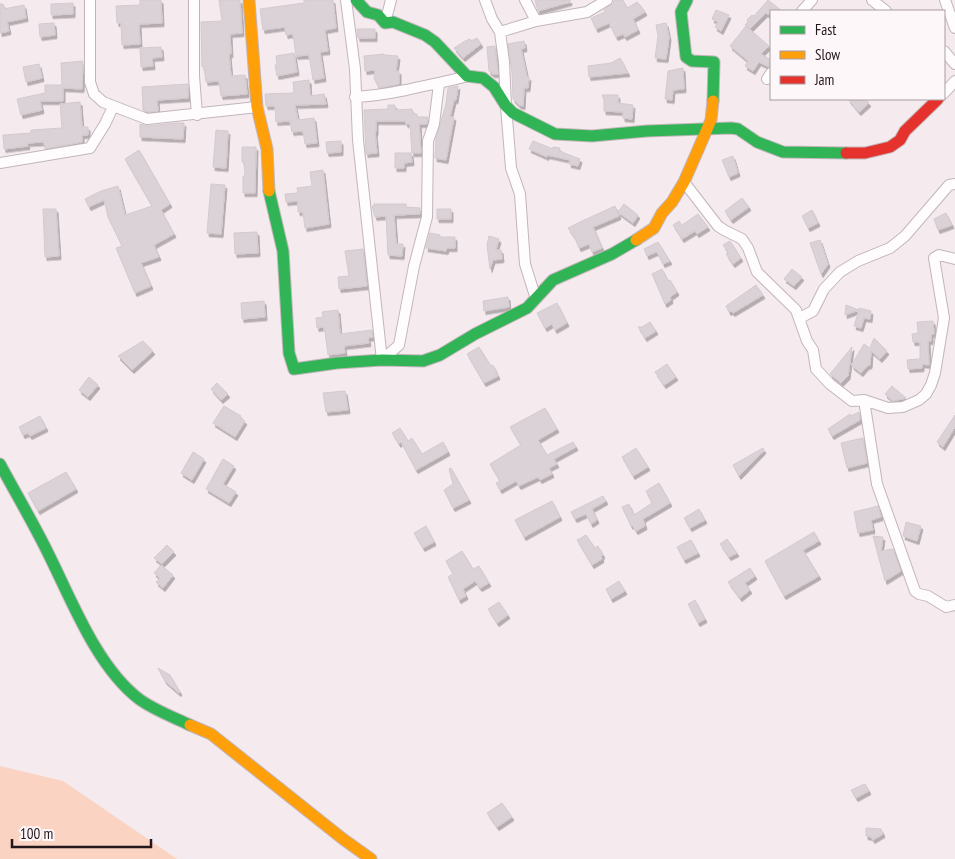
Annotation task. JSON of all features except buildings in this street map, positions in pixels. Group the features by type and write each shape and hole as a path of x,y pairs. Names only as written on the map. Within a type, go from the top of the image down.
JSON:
{"street":[{"path":"90,0 90,82 94,94 113,107 147,119 257,108"},
{"path":"194,0 194,76 197,115"},
{"path":"249,0 257,108 267,150 269,191 283,251 288,353 294,369 337,363 382,360 412,362 440,356 475,334 526,308 553,280 612,254 654,228 684,182 711,120 713,109 714,62 692,61 686,57 681,12 687,0"},
{"path":"346,0 355,69 358,140 382,360"},
{"path":"356,0 367,12 378,15 385,23"},
{"path":"385,23 391,0"},
{"path":"485,0 492,19 500,32 504,62 511,168 520,194 525,264 536,299"},
{"path":"525,0 536,21"},
{"path":"500,32 536,21 568,17 587,12 607,0"},
{"path":"803,10 812,0"},
{"path":"872,0 885,10"},
{"path":"945,0 954,24"},
{"path":"385,23 393,22 435,42 467,76"},
{"path":"945,52 955,64"},
{"path":"355,97 380,96 439,84 467,76 483,78 494,87 506,106 524,120 555,134 592,136 647,131 738,129 757,142 784,152 865,153 890,147 900,140 906,131 937,100"},
{"path":"945,92 955,81"},
{"path":"382,360 399,345 414,266 427,217 428,141 434,124 439,84"},
{"path":"0,162 90,148 113,107"},
{"path":"684,182 718,226 742,239 748,248 757,272 791,303 800,318 813,350 816,369 830,384 852,401 864,400 875,405 894,408 911,404 926,394 935,372 944,318 934,258 939,255 955,259"},
{"path":"800,318 813,311 824,289 840,272 858,261 890,248 905,236 948,185 955,184"},
{"path":"864,400 877,484 915,591 928,596 946,607 955,605"},
{"path":"0,464 48,552 98,652 116,676 139,700 211,734 371,859"}],"shaded area":[{"path":"0,766 63,781 177,859 0,859"}],"traffic: fast":[{"path":"356,0 367,12 378,15 385,23 393,22 425,35 435,42 467,76 483,78 494,87 506,106 513,113 555,134 592,136 647,131 731,128 738,129 757,142 783,152 846,153"},
{"path":"687,0 681,12 686,57 692,61 714,62 713,101"},
{"path":"269,191 283,251 289,353 294,369 337,363 382,360 423,361 440,355 475,334 527,308 553,280 612,254 636,240"},
{"path":"0,464 43,543 87,632 110,669 124,686 139,699 157,710 190,725"}],"traffic: slow":[{"path":"249,0 257,107 267,149 269,191"},
{"path":"636,240 654,228 684,182 711,120 713,101"},
{"path":"190,725 211,734 371,859"}],"traffic: jam":[{"path":"846,153 865,153 890,147 900,140 905,131 937,100"}]}
